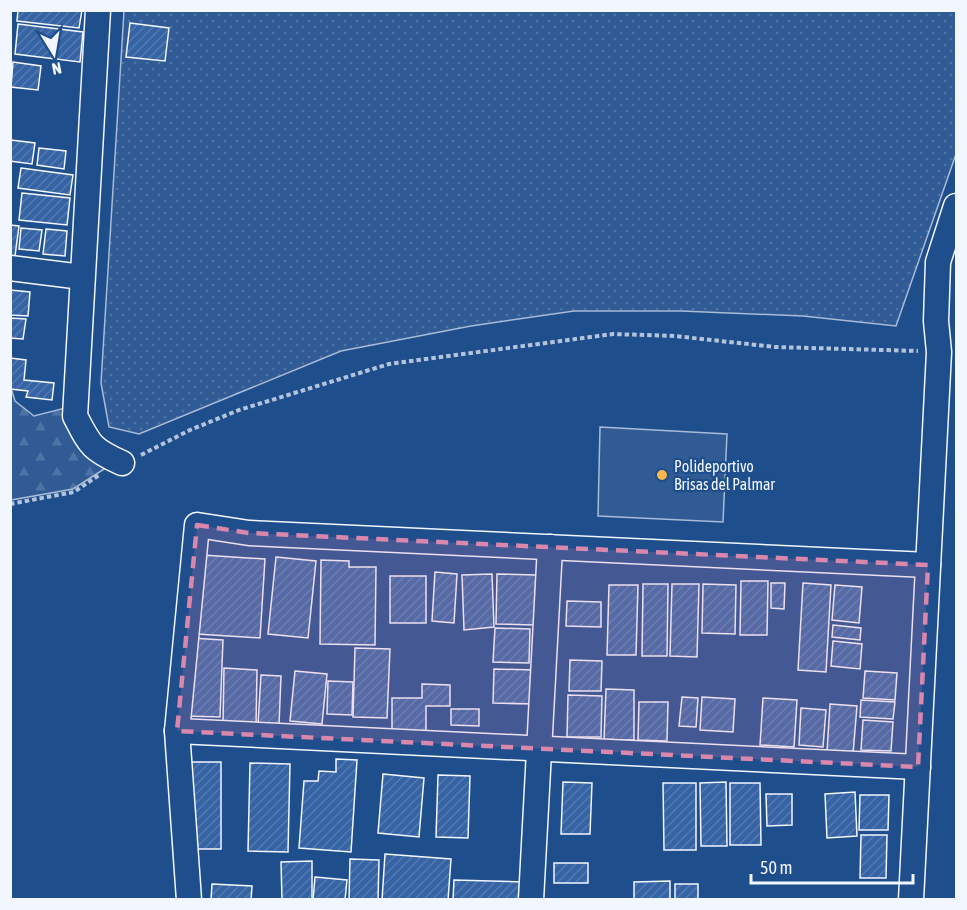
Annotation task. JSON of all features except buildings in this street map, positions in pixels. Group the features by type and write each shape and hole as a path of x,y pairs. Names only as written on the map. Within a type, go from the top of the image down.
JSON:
{"street":[{"path":"98,10 75,416 87,440 99,452 122,463"},
{"path":"911,900 928,566 948,351 936,321 938,262 957,206"},
{"path":"10,268 82,277"},
{"path":"189,900 177,731 197,525 249,533 928,566"},
{"path":"531,900 550,547"},
{"path":"177,731 918,767"}],"path":[{"path":"10,504 74,492 122,463 190,430 239,410 400,362 614,334 675,336 776,347 948,351"}],"highlighted area":[{"path":"197,525 249,533 928,565 918,767 177,731"}],"green space":[{"path":"124,11 956,11 956,154 896,326 803,316 681,311 574,311 471,326 341,351 139,434 109,427 101,383"},
{"path":"11,391 15,401 34,416 65,408 112,464 73,489 11,500"}],"shaded area":[{"name":"Polideportivo Brisas del Palmar","path":"600,427 727,434 723,522 598,516"}],"place":[{"name":"Polideportivo Brisas del Palmar","path":"662,475"}]}
